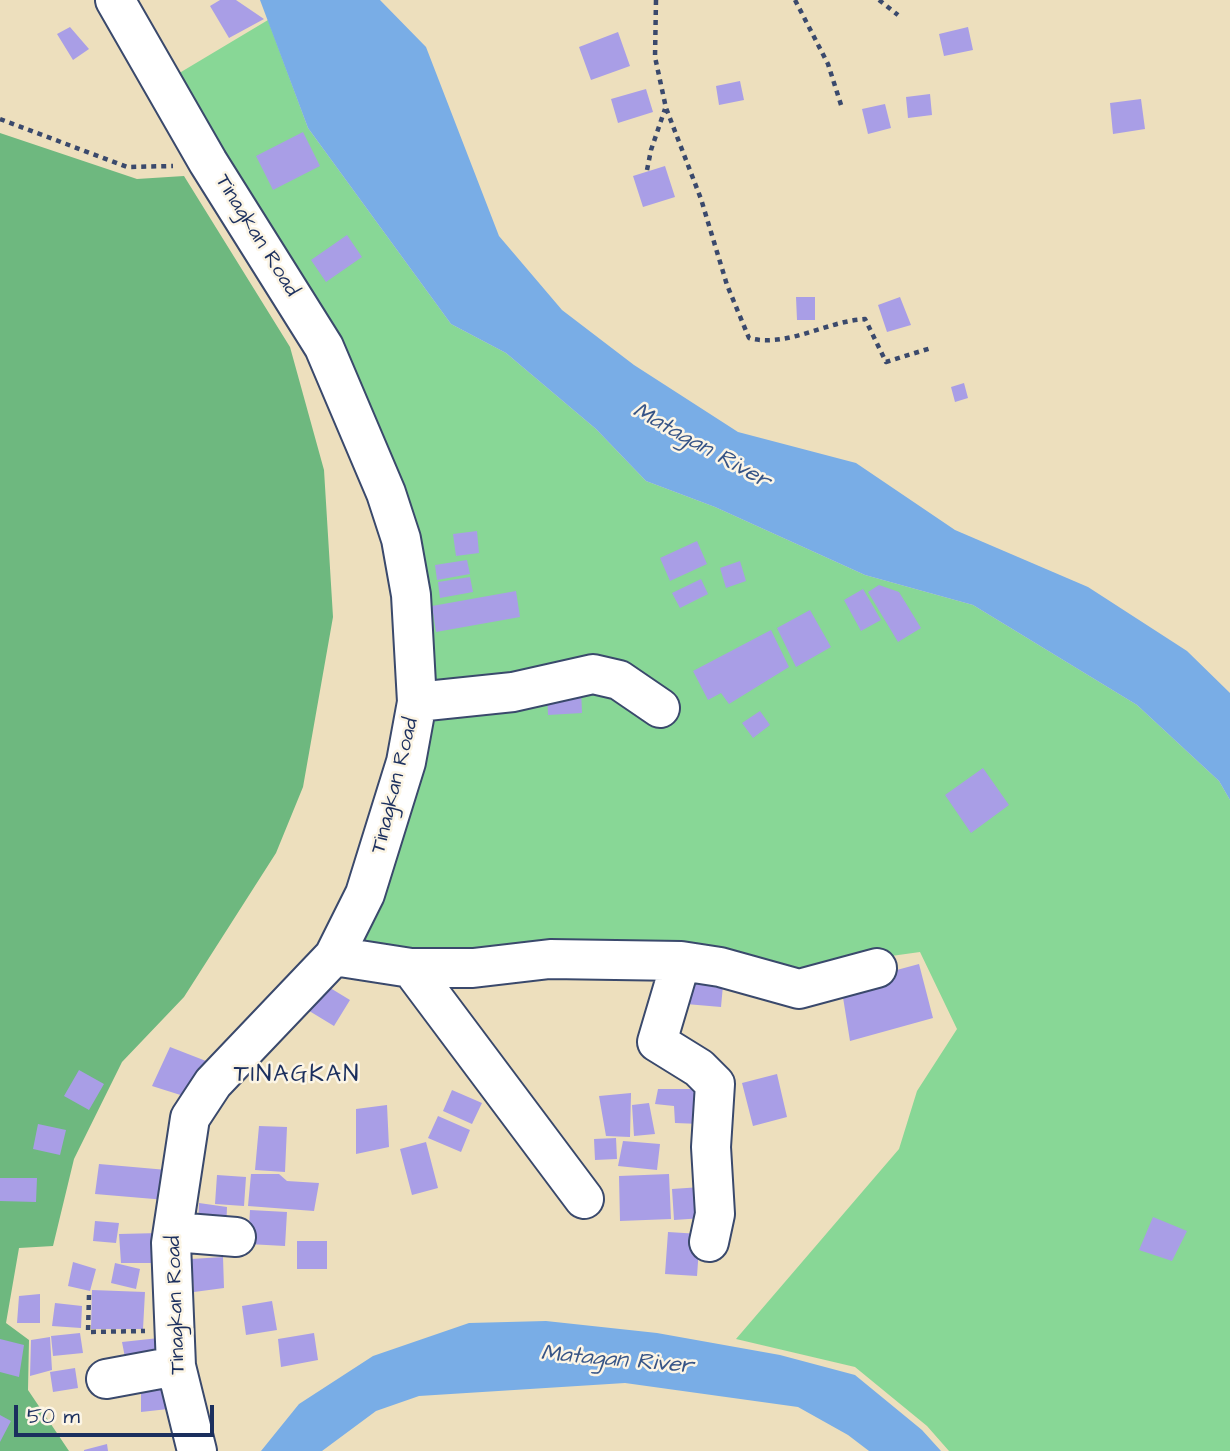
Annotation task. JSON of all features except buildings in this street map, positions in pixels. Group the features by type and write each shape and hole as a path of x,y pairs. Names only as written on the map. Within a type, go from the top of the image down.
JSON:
{"street":[{"name":"Tinagkan Road","path":"115,0 208,162 324,347 386,493 401,539 411,596 416,702 406,762 365,894 334,956 222,1074 190,1118 171,1242 175,1348 197,1451"},
{"path":"416,702 513,692 593,674 619,680 660,708"},
{"path":"334,956 411,968 473,968 550,959 681,961 720,967 794,989 813,987 877,968"},
{"path":"681,961 657,1042 699,1068 716,1084 711,1147 715,1214 709,1242"},
{"path":"411,968 584,1199"},
{"path":"174,1232 236,1237"},
{"path":"106,1379 175,1348"}],"path":[{"path":"656,0 655,57 666,108 701,199 727,285 748,338 756,340 798,335 865,319 886,362 931,348"},
{"path":"795,0 828,64 842,108"},
{"path":"879,0 898,15"},
{"path":"648,170 651,150 666,108"},
{"path":"0,119 127,167 160,168 208,162"},
{"path":"89,1295 88,1332 175,1348"}],"green space":[{"path":"268,20 308,128 451,324 506,353 596,429 646,481 715,507 865,575 973,605 1137,705 1219,781 1230,800 1230,1451 949,1451 927,1426 855,1367 736,1339 899,1149 917,1091 957,1029 920,952 884,957 801,981 362,951 427,709 420,563 176,75"},
{"path":"0,133 137,179 184,176 290,347 324,470 333,617 303,787 276,853 184,997 122,1062 74,1159 53,1246 19,1248 6,1323 29,1340 28,1390 69,1451 0,1451"}],"water":[{"name":"Matagan River","path":"260,0 380,0 426,47 499,236 562,310 634,365 738,432 856,463 955,530 1088,587 1187,651 1230,693 1230,800 1219,781 1137,705 973,605 865,575 715,507 646,481 596,429 506,353 451,324 308,128"},
{"name":"Matagan River","path":"546,1321 657,1333 780,1355 855,1375 922,1430 941,1451 869,1451 848,1435 798,1407 625,1383 419,1396 376,1411 322,1451 261,1451 299,1404 373,1356 469,1323"}],"district":[{"name":"TINAGKAN","path":"297,1076"}]}
